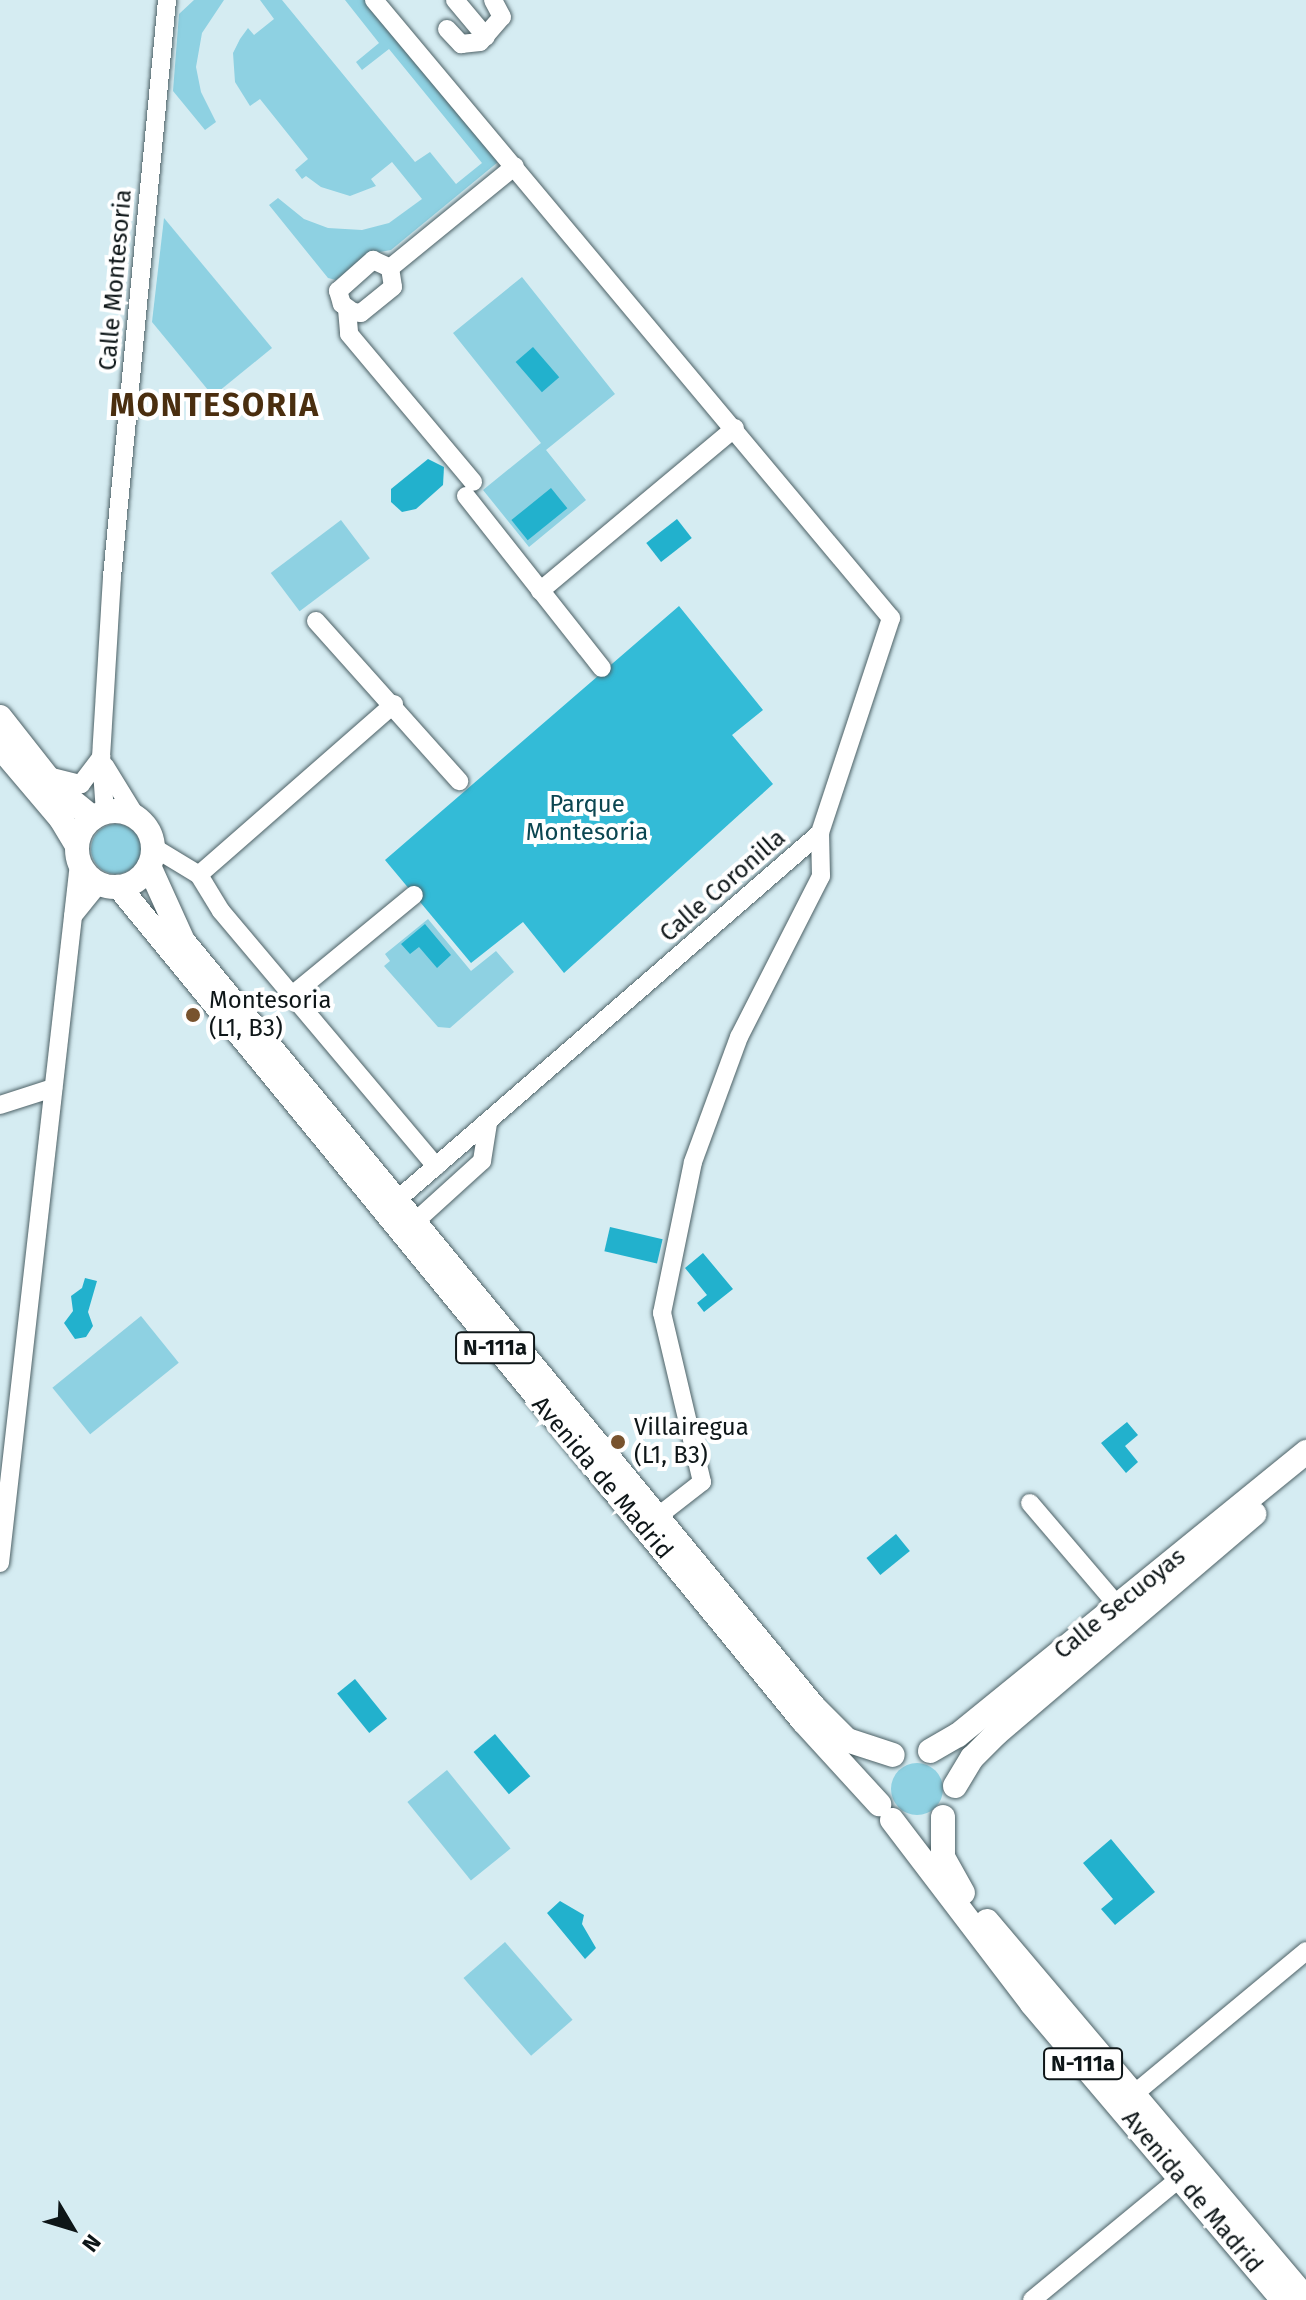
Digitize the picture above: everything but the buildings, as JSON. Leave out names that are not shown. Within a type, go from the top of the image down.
[{"type":"main road","points":[[0,717],[46,775],[99,815],[137,818]]},
{"type":"main road","name":"N-111a","points":[[0,747],[61,819],[78,855],[109,885]]},
{"type":"main road","points":[[78,855],[99,815]]},
{"type":"main road","name":"N-111a","points":[[137,818],[151,856]]},
{"type":"main road","points":[[109,885],[142,876],[151,856]]},
{"type":"main road","name":"Avenida de Madrid","points":[[151,856],[183,941],[417,1220],[657,1517],[837,1733],[862,1748],[893,1755]]},
{"type":"main road","name":"Avenida de Madrid","points":[[109,885],[803,1721],[886,1812],[1032,2004],[1283,2300]]},
{"type":"main road","name":"Calle Secuoyas","points":[[930,1751],[958,1735],[1306,1452]]},
{"type":"main road","name":"Calle Secuoyas","points":[[955,1786],[972,1758],[997,1733],[1306,1472]]},
{"type":"main road","name":"N-111a","points":[[893,1755],[917,1748],[930,1751]]},
{"type":"main road","points":[[930,1751],[948,1765],[955,1786]]},
{"type":"main road","points":[[893,1755],[877,1777],[886,1812],[924,1827],[943,1817]]},
{"type":"main road","name":"N-111a","points":[[943,1817],[955,1786]]},
{"type":"main road","name":"Avenida de Madrid","points":[[943,1817],[943,1857],[952,1879],[1306,2298]]},
{"type":"street","name":"Calle Montesoria","points":[[99,815],[113,563],[167,0]]},
{"type":"street","points":[[374,0],[735,428],[540,591]]},
{"type":"street","points":[[455,0],[486,37]]},
{"type":"street","points":[[447,29],[461,44],[486,37],[502,17],[493,0]]},
{"type":"street","points":[[390,268],[515,166]]},
{"type":"street","points":[[390,268],[373,260],[344,283],[338,297],[347,309],[349,334],[470,489],[540,591],[602,668]]},
{"type":"street","points":[[347,309],[361,313],[393,287],[390,268]]},
{"type":"street","name":"Calle Coronilla","points":[[398,1199],[820,833],[891,618],[735,428]]},
{"type":"street","points":[[316,621],[380,697],[394,704],[459,781]]},
{"type":"street","points":[[199,875],[394,704]]},
{"type":"street","points":[[46,775],[81,784],[101,757],[137,818]]},
{"type":"street","points":[[657,1517],[702,1482],[662,1313],[693,1162],[739,1037],[821,876],[820,833]]},
{"type":"street","points":[[0,1563],[78,855]]},
{"type":"street","points":[[151,856],[199,875],[221,911],[436,1166]]},
{"type":"street","points":[[72,918],[109,885]]},
{"type":"street","points":[[291,996],[414,895]]},
{"type":"street","points":[[0,1105],[53,1088]]},
{"type":"street","points":[[417,1220],[482,1161],[488,1123]]},
{"type":"street","points":[[1030,1503],[1118,1606]]},
{"type":"street","points":[[1134,2094],[1306,1951]]},
{"type":"street","points":[[1032,2300],[1180,2178]]},
{"type":"shaded area","points":[[194,0],[224,0],[202,33],[196,67],[201,92],[216,122],[205,130],[173,91],[179,14]]},
{"type":"shaded area","points":[[260,0],[282,0],[415,162],[430,152],[456,184],[482,163],[389,49],[362,70],[356,62],[379,43],[345,0],[369,0],[498,162],[391,250],[374,253],[336,280],[328,278],[269,205],[278,198],[304,219],[328,228],[362,230],[389,223],[422,199],[392,162],[371,179],[376,186],[350,196],[321,187],[306,176],[302,179],[295,170],[308,159],[260,99],[250,106],[235,82],[233,53],[240,39],[248,28],[254,35],[274,19]]},
{"type":"shaded area","points":[[164,218],[272,348],[213,396],[152,322]]},
{"type":"shaded area","points":[[522,277],[615,394],[546,450],[586,500],[529,547],[483,490],[541,443],[453,333]]},
{"type":"shaded area","points":[[533,347],[559,377],[542,392],[516,362]]},
{"type":"shaded area","points":[[428,459],[444,467],[443,485],[416,509],[402,512],[391,502],[391,489]]},
{"type":"shaded area","points":[[551,488],[567,508],[528,540],[511,520]]},
{"type":"shaded area","points":[[677,519],[692,538],[661,562],[646,543]]},
{"type":"shaded area","points":[[341,520],[370,558],[300,611],[271,573]]},
{"type":"shaded area","points":[[116,824],[133,832],[141,849],[133,866],[116,874],[99,866],[91,849],[99,832]]},
{"type":"shaded area","points":[[428,919],[471,971],[496,951],[514,972],[450,1028],[438,1027],[384,966],[390,961],[385,954]]},
{"type":"shaded area","points":[[425,924],[451,955],[437,968],[419,947],[410,954],[401,944]]},
{"type":"shaded area","points":[[610,1227],[663,1239],[657,1264],[604,1251]]},
{"type":"shaded area","points":[[703,1253],[733,1289],[704,1312],[697,1303],[707,1295],[685,1268]]},
{"type":"shaded area","points":[[85,1278],[97,1281],[88,1312],[93,1326],[86,1337],[75,1339],[64,1323],[73,1311],[71,1296],[82,1288]]},
{"type":"shaded area","points":[[141,1316],[179,1363],[90,1434],[52,1388]]},
{"type":"shaded area","points":[[1127,1422],[1138,1435],[1125,1446],[1138,1462],[1126,1473],[1101,1443]]},
{"type":"shaded area","points":[[896,1534],[910,1551],[880,1575],[866,1558]]},
{"type":"shaded area","points":[[355,1679],[387,1719],[369,1733],[337,1693]]},
{"type":"shaded area","points":[[495,1734],[530,1776],[509,1794],[474,1752]]},
{"type":"shaded area","points":[[917,1763],[935,1771],[943,1789],[935,1807],[917,1815],[899,1807],[891,1789],[899,1771]]},
{"type":"shaded area","points":[[447,1770],[511,1848],[471,1881],[407,1802]]},
{"type":"shaded area","points":[[1111,1839],[1155,1892],[1115,1925],[1101,1909],[1113,1899],[1083,1863]]},
{"type":"shaded area","points":[[560,1901],[584,1915],[582,1924],[596,1948],[585,1959],[547,1913]]},
{"type":"shaded area","points":[[505,1942],[573,2020],[531,2056],[463,1978]]},
{"type":"green space","name":"Parque Montesoria","points":[[679,606],[763,710],[732,735],[773,784],[564,973],[523,922],[471,963],[385,860]]},
{"type":"place","name":"Montesoria (L1, B3)","points":[[193,1015]]},
{"type":"place","name":"Villairegua (L1, B3)","points":[[618,1442]]},
{"type":"district","name":"MONTESORIA","points":[[215,405]]}]
